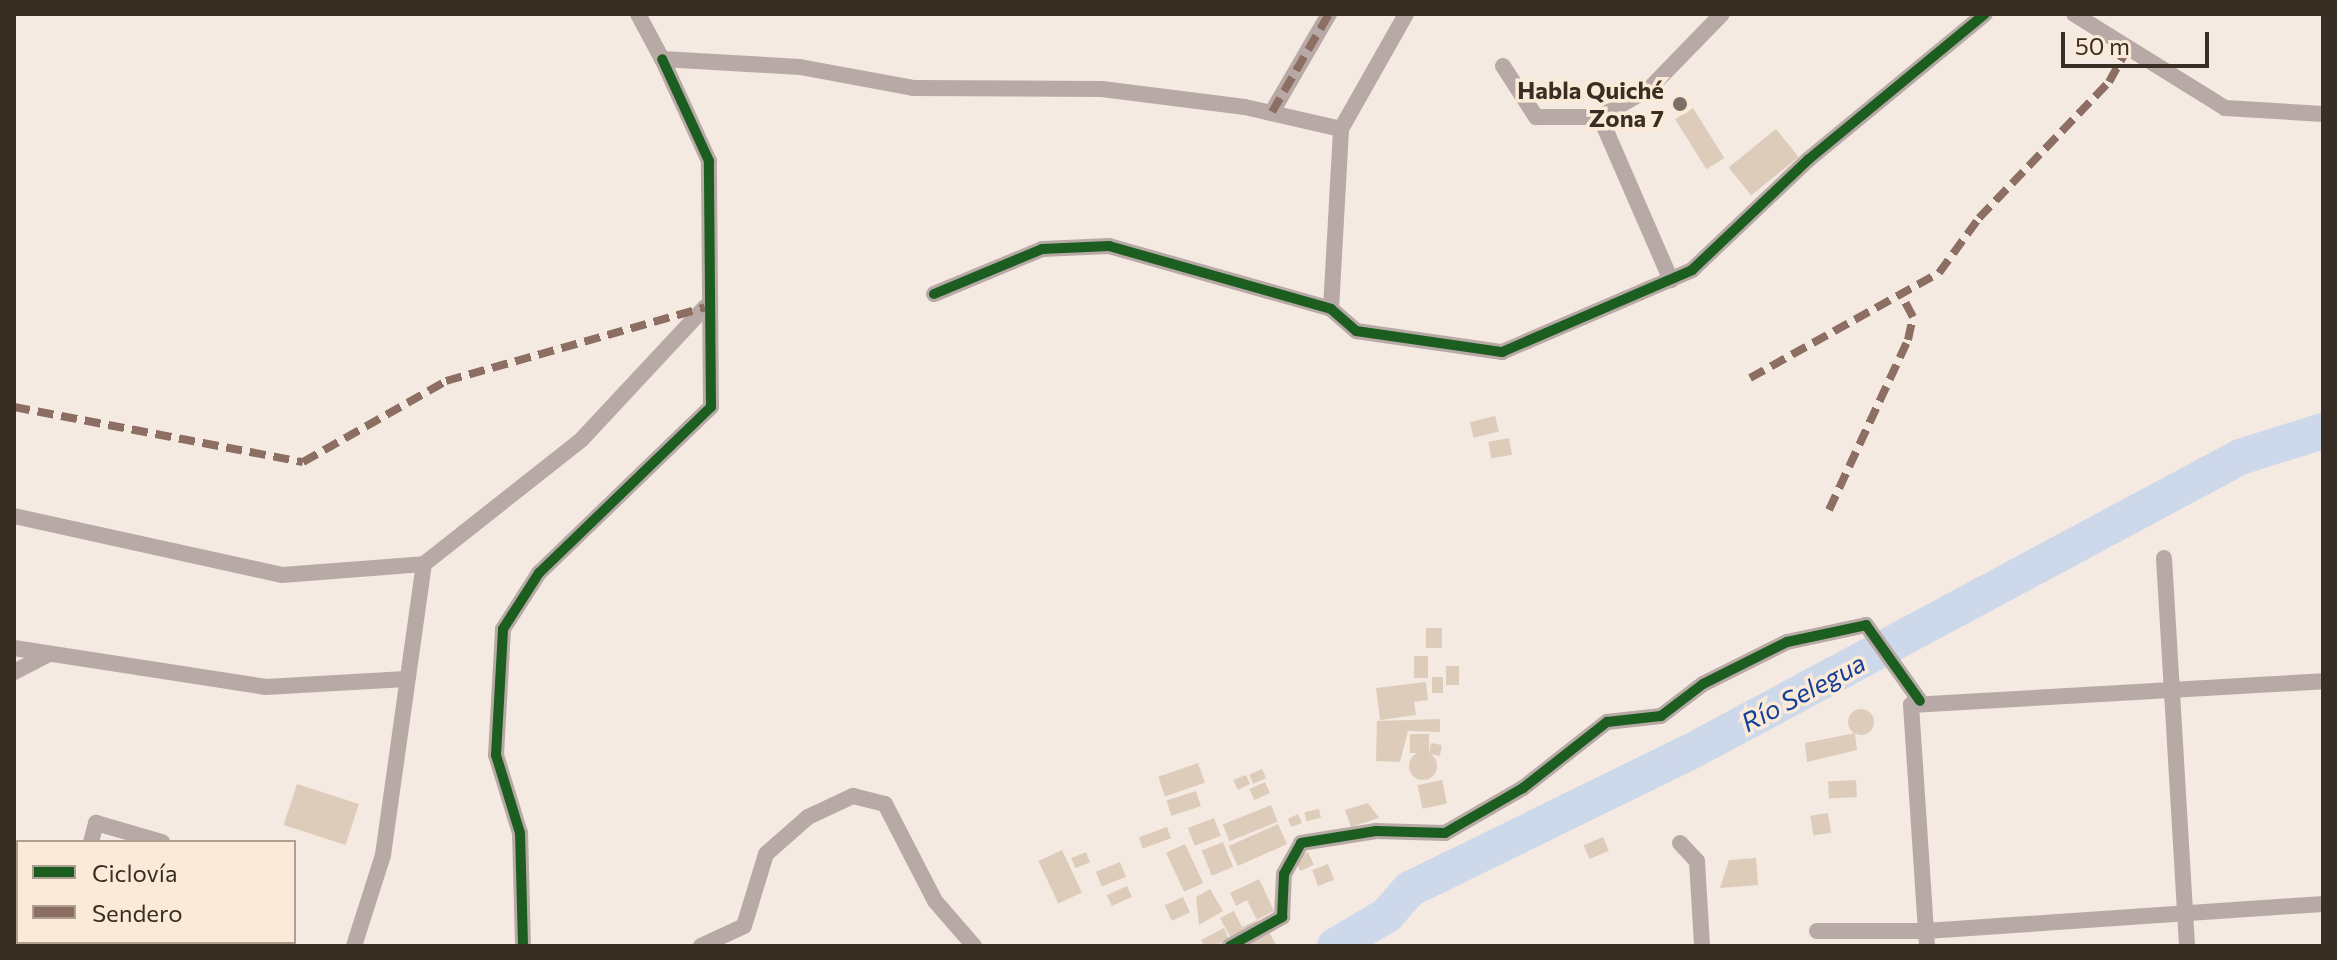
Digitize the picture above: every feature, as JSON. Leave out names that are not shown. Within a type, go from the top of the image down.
[{"type":"street","points":[[523,946],[520,833],[496,755],[503,629],[539,573],[711,407],[715,362],[705,307],[709,161],[638,14]]},
{"type":"street","points":[[1272,112],[1329,14]]},
{"type":"street","points":[[1331,309],[1341,129],[1406,14]]},
{"type":"street","points":[[1503,66],[1536,117],[1600,117],[1650,88],[1722,14]]},
{"type":"street","points":[[934,294],[1042,249],[1109,246],[1331,309],[1356,331],[1502,352],[1692,270],[1809,159],[1985,14]]},
{"type":"street","points":[[2074,14],[2225,108],[2323,114]]},
{"type":"street","points":[[662,59],[800,67],[913,88],[1102,89],[1272,112],[1341,129]]},
{"type":"street","points":[[1600,117],[1671,280]]},
{"type":"street","points":[[14,516],[282,575],[424,564],[582,439],[705,307]]},
{"type":"street","points":[[2164,558],[2177,689],[2187,946]]},
{"type":"street","points":[[354,946],[383,855],[424,564]]},
{"type":"street","points":[[1230,946],[1282,917],[1284,874],[1301,843],[1376,831],[1445,833],[1523,788],[1607,722],[1661,716],[1703,684],[1787,642],[1866,625],[1910,678],[1920,701]]},
{"type":"street","points":[[14,648],[266,687],[406,679]]},
{"type":"street","points":[[14,672],[47,655]]},
{"type":"street","points":[[1927,939],[1911,705],[1920,701],[2323,681]]},
{"type":"street","points":[[701,946],[744,926],[766,854],[808,817],[853,796],[885,804],[935,901],[974,946]]},
{"type":"street","points":[[92,840],[96,823],[155,840]]},
{"type":"street","points":[[1680,843],[1697,861],[1702,946]]},
{"type":"street","points":[[1817,931],[1927,939],[2185,912],[2323,904]]},
{"type":"building","points":[[1693,108],[1724,158],[1706,169],[1675,119]]},
{"type":"building","points":[[1776,129],[1799,157],[1751,195],[1729,167]]},
{"type":"building","points":[[1495,416],[1499,432],[1474,438],[1470,422]]},
{"type":"building","points":[[1509,438],[1512,455],[1491,458],[1488,442]]},
{"type":"building","points":[[1426,628],[1442,628],[1442,648],[1426,648]]},
{"type":"building","points":[[1414,656],[1428,656],[1428,678],[1414,678]]},
{"type":"building","points":[[1446,666],[1459,666],[1459,685],[1446,685]]},
{"type":"building","points":[[1432,677],[1443,677],[1443,693],[1432,693]]},
{"type":"building","points":[[1426,682],[1428,700],[1414,702],[1416,715],[1380,720],[1376,688]]},
{"type":"building","points":[[1861,709],[1870,713],[1874,722],[1870,731],[1861,735],[1852,731],[1848,722],[1852,713]]},
{"type":"building","points":[[1440,719],[1440,732],[1408,731],[1400,762],[1376,761],[1377,721]]},
{"type":"building","points":[[1855,733],[1857,750],[1807,762],[1805,743]]},
{"type":"building","points":[[1410,734],[1429,734],[1429,753],[1410,753]]},
{"type":"building","points":[[1431,743],[1442,745],[1440,756],[1429,754]]},
{"type":"building","points":[[1423,752],[1433,756],[1437,766],[1433,776],[1423,780],[1413,776],[1409,766],[1413,756]]},
{"type":"building","points":[[1198,763],[1205,783],[1165,797],[1158,777]]},
{"type":"building","points":[[1262,769],[1266,778],[1253,784],[1249,775]]},
{"type":"building","points":[[1246,775],[1250,784],[1238,790],[1233,780]]},
{"type":"building","points":[[1442,780],[1447,803],[1423,809],[1418,785]]},
{"type":"building","points":[[1856,780],[1857,797],[1829,798],[1828,781]]},
{"type":"building","points":[[1265,782],[1270,793],[1254,800],[1249,789]]},
{"type":"building","points":[[297,784],[359,804],[346,845],[284,825]]},
{"type":"building","points":[[1196,791],[1201,806],[1171,816],[1167,801]]},
{"type":"building","points":[[1368,803],[1379,818],[1351,827],[1345,810]]},
{"type":"building","points":[[1271,805],[1278,822],[1230,841],[1223,824]]},
{"type":"building","points":[[1319,809],[1321,818],[1306,821],[1304,812]]},
{"type":"building","points":[[1828,813],[1831,833],[1813,836],[1810,816]]},
{"type":"building","points":[[1298,814],[1302,823],[1291,827],[1288,819]]},
{"type":"building","points":[[1214,818],[1221,836],[1195,846],[1188,828]]},
{"type":"building","points":[[1278,824],[1287,844],[1238,866],[1229,846]]},
{"type":"building","points":[[1167,827],[1171,838],[1143,849],[1139,837]]},
{"type":"building","points":[[1603,837],[1609,851],[1590,859],[1584,845]]},
{"type":"building","points":[[1223,842],[1233,867],[1212,876],[1202,851]]},
{"type":"building","points":[[1185,844],[1203,883],[1184,892],[1166,853]]},
{"type":"building","points":[[1062,850],[1082,893],[1058,904],[1038,861]]},
{"type":"building","points":[[1086,852],[1090,862],[1075,868],[1071,858]]},
{"type":"building","points":[[1308,852],[1314,865],[1300,871],[1294,858]]},
{"type":"building","points":[[1756,858],[1758,885],[1720,888],[1729,860]]},
{"type":"building","points":[[1120,862],[1126,877],[1102,887],[1096,872]]},
{"type":"building","points":[[1328,864],[1334,880],[1318,886],[1312,870]]},
{"type":"building","points":[[1259,879],[1274,911],[1257,920],[1247,900],[1236,906],[1230,893]]},
{"type":"building","points":[[1127,886],[1132,897],[1112,906],[1107,895]]},
{"type":"building","points":[[1210,889],[1223,911],[1199,925],[1196,897]]},
{"type":"building","points":[[1183,897],[1190,913],[1172,921],[1165,905]]},
{"type":"building","points":[[1234,911],[1242,927],[1257,920],[1261,928],[1233,942],[1220,918]]},
{"type":"building","points":[[1224,928],[1230,942],[1204,946],[1201,940]]},
{"type":"building","points":[[1267,929],[1277,946],[1237,946]]},
{"type":"waterway","name":"Río Selegua","points":[[1335,946],[1387,915],[1410,889],[1690,752],[2240,457],[2323,431]]},
{"type":"marked path","points":[[1272,112],[1329,14]]},
{"type":"marked path","points":[[1750,378],[1939,273],[1979,218],[2109,82],[2127,49]]},
{"type":"marked path","points":[[1829,510],[1908,340],[1913,317],[1903,298]]},
{"type":"marked path","points":[[14,407],[303,462],[446,381],[705,307]]},
{"type":"cycle path","points":[[934,294],[1042,249],[1109,246],[1331,309],[1356,331],[1502,352],[1692,270],[1809,159],[1985,14]]},
{"type":"cycle path","points":[[523,946],[520,833],[496,755],[503,629],[539,573],[711,407],[709,161],[662,59]]},
{"type":"cycle path","points":[[1230,946],[1282,917],[1284,874],[1301,843],[1376,831],[1445,833],[1523,788],[1607,722],[1661,716],[1703,684],[1787,642],[1866,625],[1920,701]]},
{"type":"place","name":"Habla Quiché Zona 7","points":[[1680,104]]}]
